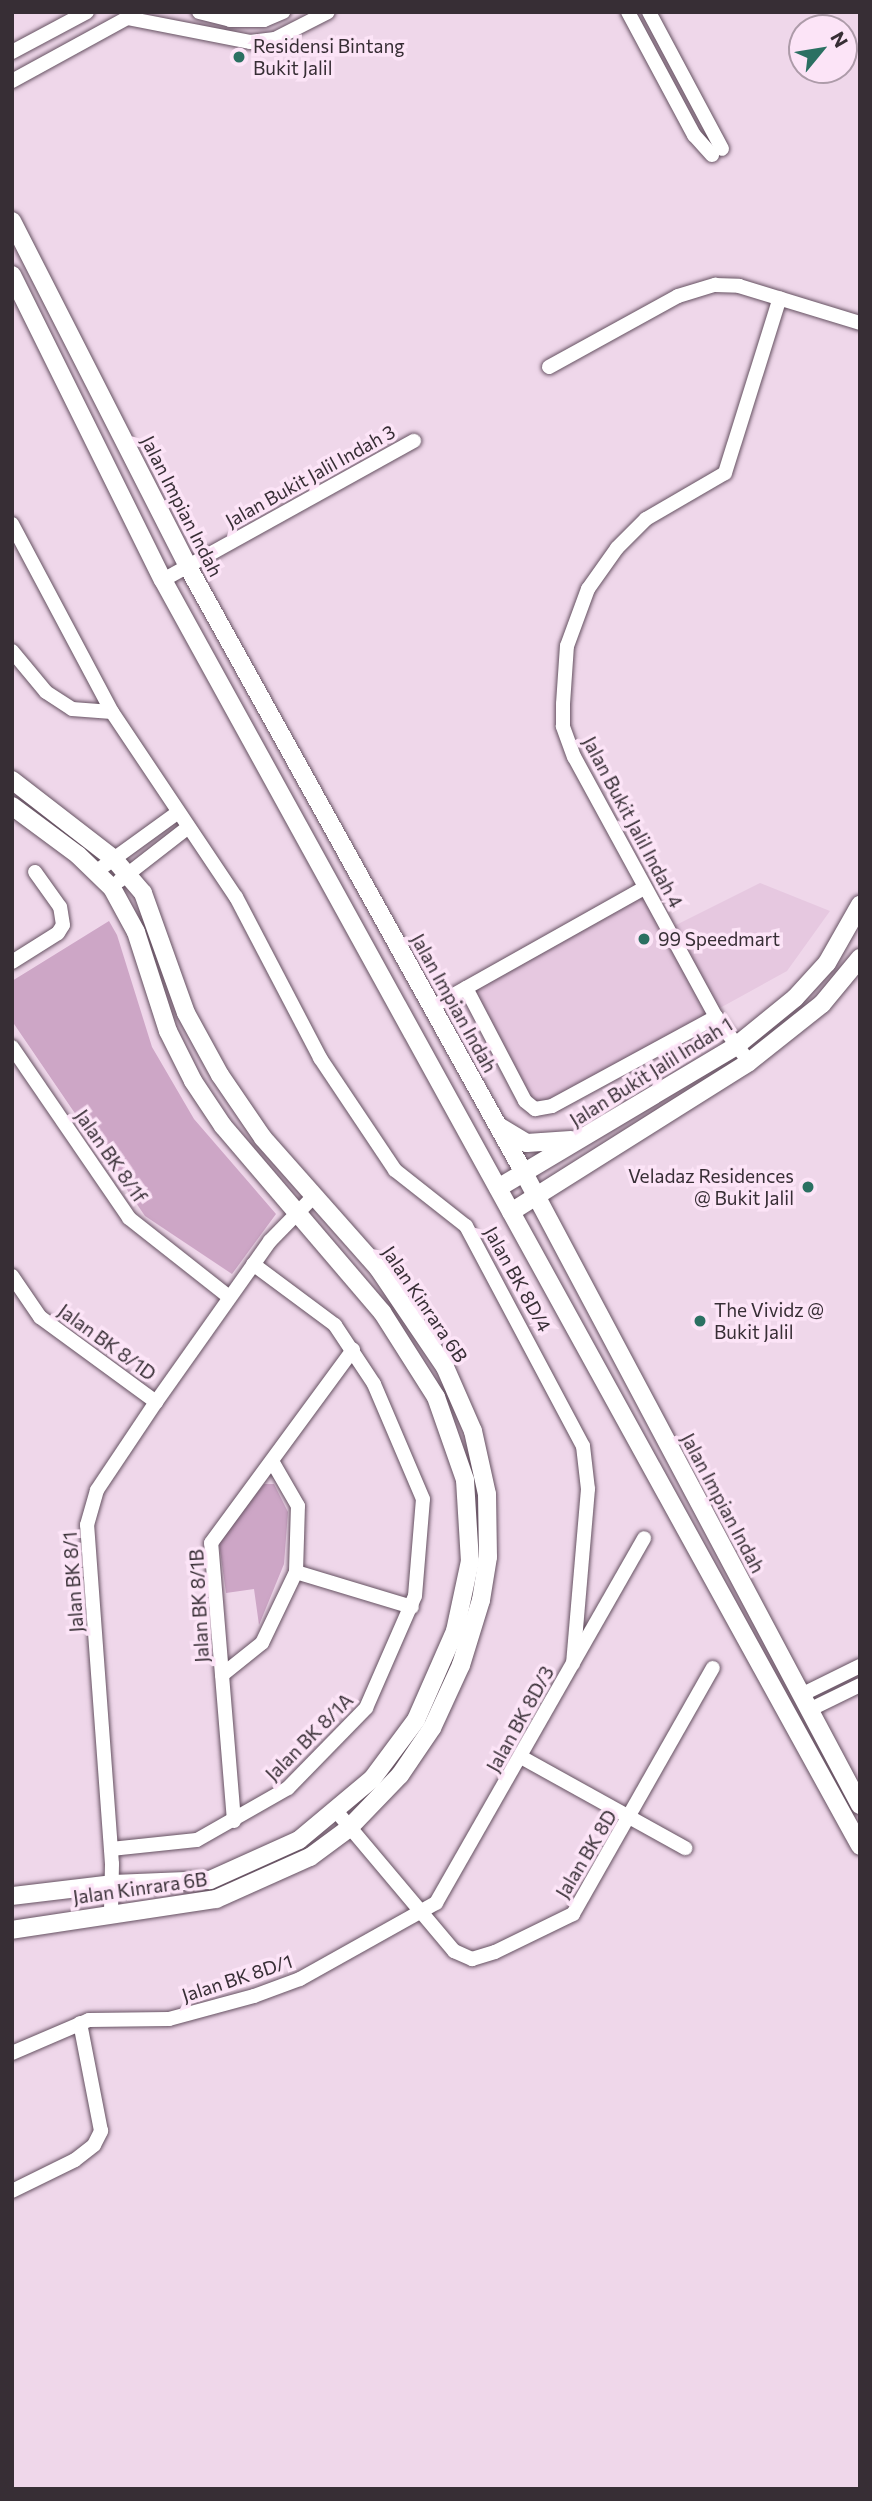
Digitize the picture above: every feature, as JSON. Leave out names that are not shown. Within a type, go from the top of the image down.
[{"type":"street","points":[[12,52],[87,12]]},
{"type":"street","points":[[199,12],[230,20],[264,20],[284,12]]},
{"type":"street","points":[[12,81],[127,18],[250,42],[275,39],[328,12]]},
{"type":"street","points":[[628,12],[692,130],[717,152],[709,120],[649,12]]},
{"type":"street","points":[[692,130],[709,120]]},
{"type":"street","name":"Jalan Impian Indah","points":[[12,221],[187,565],[524,1174],[860,1805]]},
{"type":"street","points":[[12,275],[163,580],[860,1846]]},
{"type":"street","points":[[549,367],[695,289],[739,286],[860,323]]},
{"type":"street","name":"Jalan Bukit Jalil Indah 4","points":[[748,1062],[716,1017],[644,888],[574,757],[563,726],[567,646],[588,589],[617,548],[646,519],[725,473],[780,298]]},
{"type":"street","name":"Jalan Bukit Jalil Indah 3","points":[[163,580],[414,441]]},
{"type":"street","name":"Jalan BK 8D/4","points":[[12,524],[112,712],[187,828],[236,897],[320,1058],[395,1170],[467,1226],[583,1446],[588,1489],[573,1663]]},
{"type":"street","points":[[12,651],[46,692],[72,709],[112,712]]},
{"type":"street","name":"Jalan Kinrara 6B","points":[[12,780],[113,858],[143,893],[186,1013],[220,1075],[263,1138],[378,1268],[445,1367],[473,1431],[488,1494],[488,1558],[481,1601],[461,1665],[416,1754],[348,1829],[310,1857],[216,1899],[111,1912],[12,1930]]},
{"type":"street","name":"Jalan Kinrara 6B","points":[[12,806],[97,871],[112,888],[136,932],[167,1031],[194,1081],[223,1126],[382,1312],[436,1397],[465,1480],[470,1561],[455,1632],[400,1746],[337,1812],[299,1840],[255,1864],[210,1880],[113,1884],[12,1896]]},
{"type":"street","points":[[97,871],[177,813]]},
{"type":"street","points":[[112,888],[187,828]]},
{"type":"street","points":[[12,962],[58,933],[63,925],[60,907],[35,872]]},
{"type":"street","points":[[432,1007],[644,888]]},
{"type":"street","name":"Jalan Bukit Jalil Indah 1","points":[[498,1188],[736,1046],[795,998],[827,963],[860,905]]},
{"type":"street","points":[[511,1212],[748,1062],[822,1004],[860,958]]},
{"type":"street","points":[[466,988],[525,1101],[535,1109],[552,1106],[716,1017]]},
{"type":"street","name":"Jalan BK 8/1f","points":[[12,1047],[129,1218],[229,1297]]},
{"type":"street","points":[[497,1125],[516,1138],[541,1145],[586,1137]]},
{"type":"street","name":"Jalan BK 8/1","points":[[111,1912],[111,1849],[87,1525],[97,1490],[156,1402],[253,1264],[314,1196]]},
{"type":"street","name":"Jalan BK 8/1A","points":[[111,1849],[197,1840],[288,1788],[366,1708],[412,1607],[423,1499],[420,1486],[353,1350],[335,1325],[253,1264]]},
{"type":"street","name":"Jalan BK 8/1D","points":[[12,1276],[40,1317],[156,1402]]},
{"type":"street","name":"Jalan BK 8/1B","points":[[234,1821],[211,1543],[353,1350]]},
{"type":"street","points":[[222,1675],[262,1643],[296,1572],[298,1506],[272,1461]]},
{"type":"street","name":"Jalan BK 8D/3","points":[[422,1912],[436,1903],[458,1870],[644,1538]]},
{"type":"street","points":[[296,1572],[412,1607]]},
{"type":"street","points":[[805,1703],[860,1666]]},
{"type":"street","name":"Jalan BK 8D","points":[[348,1829],[454,1951],[472,1959],[495,1952],[573,1914],[631,1817],[713,1668]]},
{"type":"street","points":[[805,1703],[860,1685]]},
{"type":"street","points":[[521,1757],[685,1848]]},
{"type":"street","points":[[337,1812],[348,1829]]},
{"type":"street","name":"Jalan BK 8D/1","points":[[12,2053],[80,2023],[120,2016],[194,2015],[254,1996],[300,1979],[422,1912]]},
{"type":"street","points":[[12,2191],[75,2160],[94,2145],[101,2131],[80,2023]]},
{"type":"shaded area","points":[[760,883],[830,911],[787,971],[553,1100],[538,1103],[529,1096],[472,990],[642,895],[664,931]]},
{"type":"shaded area","points":[[109,921],[117,935],[152,1047],[194,1119],[276,1214],[232,1274],[145,1216],[12,1021],[12,981]]},
{"type":"shaded area","points":[[264,1484],[274,1484],[288,1512],[284,1564],[259,1625],[254,1589],[226,1593],[219,1543]]},
{"type":"place","name":"Residensi Bintang Bukit Jalil","points":[[239,57]]},
{"type":"place","name":"99 Speedmart","points":[[644,939]]},
{"type":"place","name":"Veladaz Residences @ Bukit Jalil","points":[[808,1187]]},
{"type":"place","name":"The Vividz @ Bukit Jalil","points":[[700,1321]]}]
